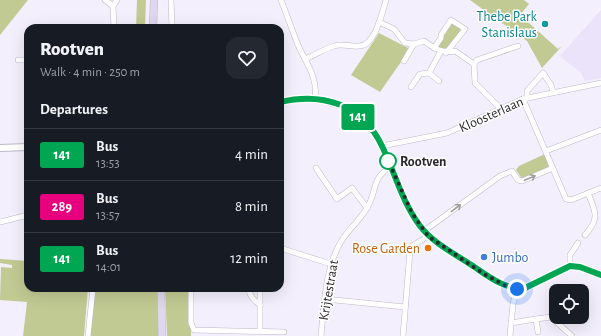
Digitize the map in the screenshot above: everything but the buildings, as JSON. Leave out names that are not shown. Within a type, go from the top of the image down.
[{"type":"main road","points":[[153,24],[154,0]]},
{"type":"main road","points":[[161,292],[162,336]]},
{"type":"street","points":[[105,0],[113,6]]},
{"type":"street","points":[[114,24],[113,6],[117,0]]},
{"type":"street","points":[[171,0],[172,24]]},
{"type":"street","points":[[282,0],[314,76],[316,90],[315,98]]},
{"type":"street","points":[[306,59],[335,46],[364,46],[369,43],[379,22],[386,0]]},
{"type":"street","points":[[429,73],[444,52],[465,29],[451,20],[440,35],[441,38],[434,48]]},
{"type":"street","points":[[379,22],[394,30],[406,43],[414,44],[424,41],[434,48],[444,52],[455,51],[474,64]]},
{"type":"street","points":[[404,61],[414,44]]},
{"type":"street","points":[[500,108],[475,83],[474,64],[477,60],[518,46]]},
{"type":"street","points":[[18,60],[24,60]]},
{"type":"street","points":[[411,87],[420,74],[429,73],[439,81]]},
{"type":"street","points":[[554,92],[551,85],[542,73],[527,91],[525,98],[553,168],[568,200],[601,188]]},
{"type":"street","name":"Kloosterlaan","points":[[382,146],[447,133],[525,98],[600,85]]},
{"type":"street","points":[[284,101],[298,98],[315,98],[333,102],[350,110],[372,130],[382,146],[390,167],[412,213],[426,233],[484,274],[504,285],[517,289],[531,286],[570,266],[580,267],[601,275]]},
{"type":"street","points":[[546,151],[601,130]]},
{"type":"street","points":[[0,148],[24,147]]},
{"type":"street","name":"Krijtestraat","points":[[321,336],[331,264],[342,240],[367,208],[380,173],[390,167]]},
{"type":"street","points":[[316,168],[337,199],[352,188],[367,208]]},
{"type":"street","points":[[403,336],[410,251],[412,246],[426,233],[500,176],[512,171],[518,180],[522,181],[553,168]]},
{"type":"street","points":[[585,235],[595,222],[596,215],[588,193]]},
{"type":"street","points":[[0,222],[24,216]]},
{"type":"street","points":[[570,266],[570,255],[578,243]]},
{"type":"street","points":[[284,249],[331,264]]},
{"type":"street","points":[[511,335],[511,323],[517,289]]},
{"type":"street","points":[[88,336],[93,292]]},
{"type":"street","points":[[191,292],[191,324],[194,330],[228,334],[260,331],[284,332]]},
{"type":"street","points":[[249,292],[253,300],[260,305]]},
{"type":"street","points":[[260,292],[260,331]]},
{"type":"street","points":[[325,299],[405,307]]},
{"type":"street","points":[[511,323],[551,317],[572,336]]},
{"type":"street","points":[[536,319],[538,332]]},
{"type":"shaded area","points":[[601,10],[601,78],[585,81],[581,73],[560,56]]},
{"type":"green space","points":[[0,0],[28,0],[0,35]]},
{"type":"green space","points":[[137,0],[146,0],[145,24],[136,24]]},
{"type":"green space","points":[[470,0],[524,0],[529,4],[520,15],[558,49],[562,46],[542,68],[527,41]]},
{"type":"green space","points":[[451,22],[463,29],[445,51],[437,47],[442,35]]},
{"type":"green space","points":[[379,33],[410,49],[380,92],[351,75]]},
{"type":"green space","points":[[545,154],[549,163],[548,167],[522,179],[516,170],[519,166]]},
{"type":"green space","points":[[0,259],[24,261],[24,292],[88,292],[84,336],[23,336],[27,302],[0,300],[1,267],[12,268],[12,265],[0,263]]},
{"type":"green space","points":[[93,292],[158,292],[160,336],[90,336]]},
{"type":"green space","points":[[165,292],[190,292],[191,336],[167,336]]},
{"type":"bus line","name":"141","points":[[284,101],[298,98],[315,98],[333,102],[340,104],[362,119],[372,130],[382,146],[402,194],[420,226],[428,236],[484,274],[504,285],[517,289],[525,288],[563,268],[570,266],[580,267],[601,275]]},
{"type":"place","name":"Thebe Park Stanislaus","points":[[545,24]]},
{"type":"place","name":"Rootven","points":[[388,161]]},
{"type":"place","name":"Rose Garden","points":[[428,248]]},
{"type":"place","name":"Jumbo","points":[[484,257]]},
{"type":"route","points":[[388,161],[386,156],[402,194],[420,226],[428,236],[484,274],[510,288],[517,289]]}]
